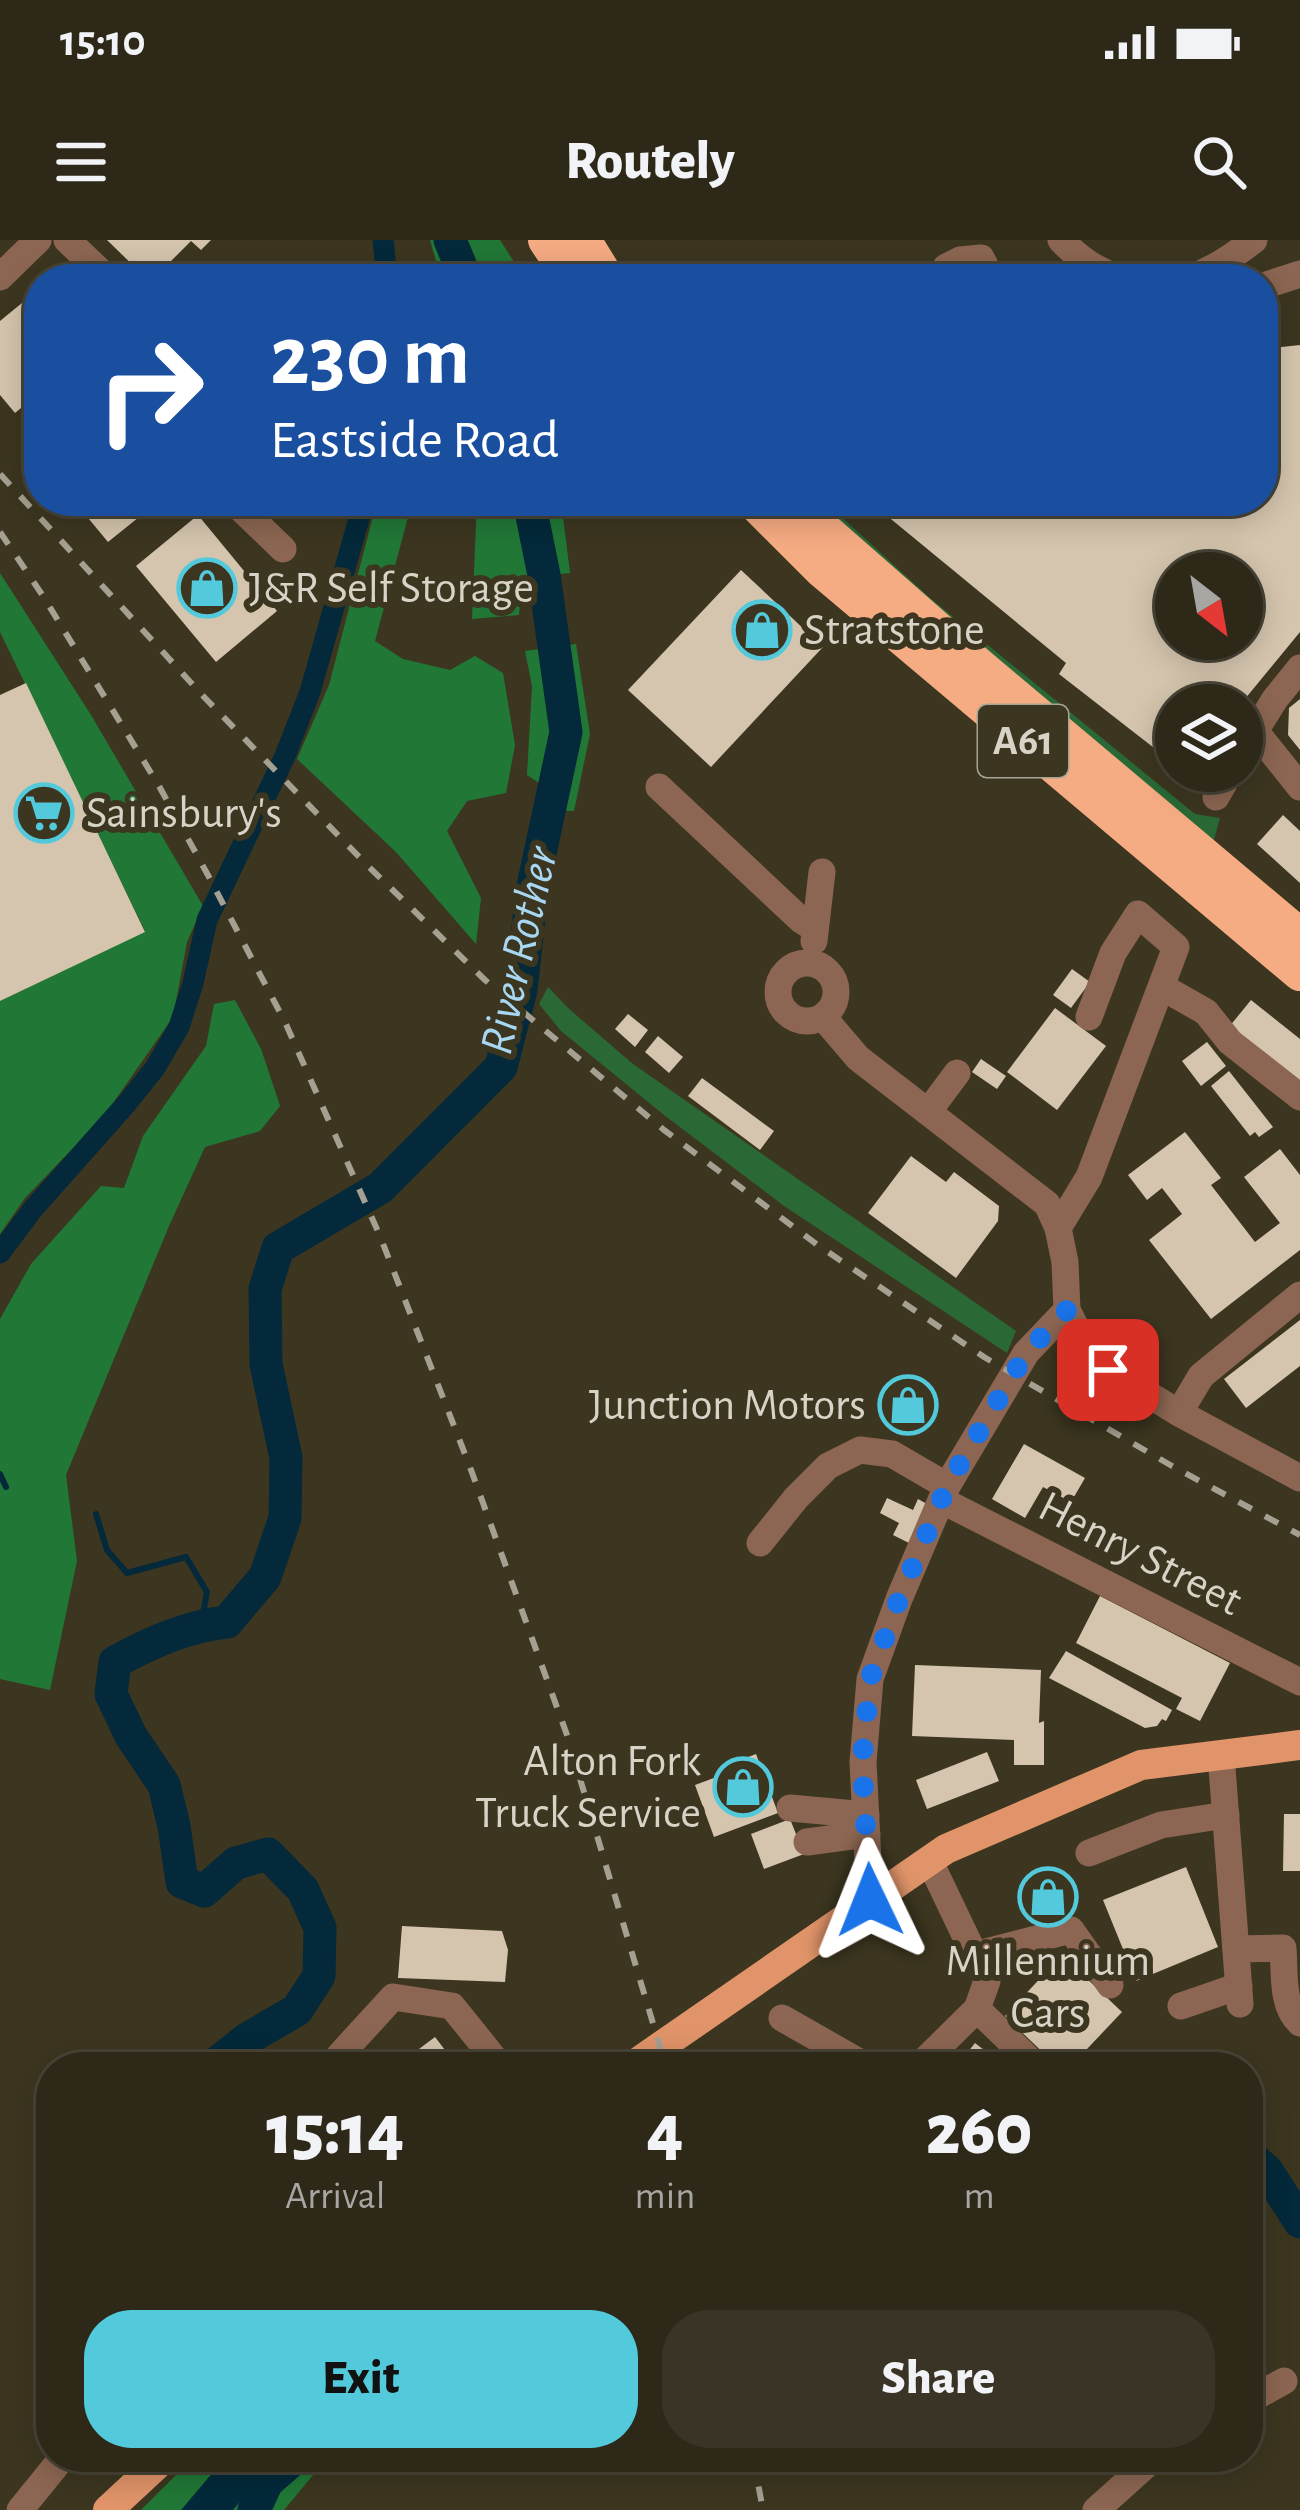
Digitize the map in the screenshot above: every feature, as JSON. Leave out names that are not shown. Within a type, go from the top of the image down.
[{"type":"highway","name":"A61","points":[[768,516],[822,570],[1300,973]]},
{"type":"highway","name":"A61","points":[[808,516],[1300,936]]},
{"type":"main road","points":[[652,2052],[946,1849],[1141,1765],[1300,1745]]},
{"type":"main road","points":[[108,2510],[150,2472]]},
{"type":"street","points":[[0,278],[38,240]]},
{"type":"street","points":[[67,240],[92,264]]},
{"type":"street","points":[[1061,240],[1088,264]]},
{"type":"street","points":[[1221,264],[1253,240]]},
{"type":"street","points":[[952,264],[981,258],[984,264]]},
{"type":"street","points":[[249,516],[284,549]]},
{"type":"street","points":[[1263,719],[1300,668]]},
{"type":"street","points":[[1263,755],[1300,788]]},
{"type":"street","points":[[659,787],[815,929]]},
{"type":"street","points":[[1216,796],[1218,792]]},
{"type":"street","points":[[812,963],[822,872]]},
{"type":"street","points":[[1058,1228],[1089,1177],[1176,947],[1138,914],[1113,953],[1089,1017]]},
{"type":"street","points":[[812,963],[824,968],[836,984],[836,999],[823,1017],[804,1022],[780,1004],[779,982],[795,966],[812,963]]},
{"type":"street","points":[[1162,987],[1206,1012],[1230,1042],[1300,1097]]},
{"type":"street","points":[[823,1017],[857,1058],[1047,1204],[1058,1228],[1067,1310],[1085,1345],[1108,1370],[1300,1478]]},
{"type":"street","points":[[928,1112],[958,1073]]},
{"type":"street","points":[[1179,1413],[1201,1376],[1300,1295]]},
{"type":"street","points":[[870,1900],[862,1762],[870,1679],[945,1493],[1026,1353],[1067,1310]]},
{"type":"street","name":"Henry Street","points":[[760,1543],[828,1466],[860,1450],[892,1454],[945,1493],[1300,1682]]},
{"type":"street","points":[[1181,2006],[1239,1995],[1221,1755]]},
{"type":"street","points":[[790,1808],[867,1824]]},
{"type":"street","points":[[1089,1853],[1161,1825],[1226,1815]]},
{"type":"street","points":[[807,1843],[867,1824]]},
{"type":"street","points":[[929,1860],[986,1982],[977,2009],[933,2052]]},
{"type":"street","points":[[974,1955],[1071,1930],[1110,1984]]},
{"type":"street","points":[[1236,1949],[1283,1948],[1287,2002],[1300,2023]]},
{"type":"street","points":[[342,2052],[393,1997],[452,2006],[489,2052]]},
{"type":"street","points":[[977,2009],[1021,2052]]},
{"type":"street","points":[[782,2018],[842,2052]]},
{"type":"street","points":[[1263,2393],[1284,2381]]},
{"type":"street","points":[[20,2510],[51,2472]]},
{"type":"street","points":[[1096,2510],[1138,2472]]},
{"type":"green space","points":[[430,240],[500,240],[515,264],[437,264]]},
{"type":"green space","points":[[373,516],[408,516],[375,641],[403,659],[450,670],[475,656],[503,673],[515,745],[506,793],[467,801],[447,831],[481,898],[476,944],[396,852],[297,759],[329,685]]},
{"type":"green space","points":[[476,516],[563,516],[570,573],[522,578],[519,615],[472,619]]},
{"type":"green space","points":[[826,516],[840,516],[930,598],[1155,781],[1155,792],[1168,792],[1195,814],[1220,818],[1212,847]]},
{"type":"green space","points":[[0,573],[91,715],[203,906],[187,942],[173,1017],[104,1116],[25,1198],[0,1234],[0,1001],[145,931],[0,632]]},
{"type":"green space","points":[[576,644],[590,734],[574,811],[540,810],[539,783],[527,775],[532,686],[525,651]]},
{"type":"green space","points":[[548,987],[633,1064],[1016,1331],[1007,1353],[784,1206],[664,1115],[561,1031],[539,1004]]},
{"type":"green space","points":[[235,1000],[261,1049],[280,1106],[260,1131],[205,1147],[66,1475],[77,1561],[50,1690],[0,1679],[0,1319],[31,1264],[101,1186],[124,1188],[143,1136],[206,1046],[214,1004]]},
{"type":"green space","points":[[179,2472],[316,2472],[284,2510],[141,2510]]},
{"type":"water","points":[[213,2472],[265,2472],[233,2510],[181,2510]]},
{"type":"building","points":[[107,240],[211,240],[201,250],[191,241],[168,264],[132,264]]},
{"type":"building","points":[[24,301],[24,406],[15,413],[0,395],[0,321]]},
{"type":"building","points":[[1300,345],[1300,632],[1257,684],[1155,684],[1155,749],[1059,674],[1066,663],[887,516],[1278,516],[1278,347]]},
{"type":"building","points":[[86,516],[140,516],[108,542]]},
{"type":"building","name":"J&R Self Storage","points":[[199,516],[277,611],[216,662],[136,566]]},
{"type":"building","points":[[741,570],[823,647],[711,767],[628,690]]},
{"type":"building","name":"Sainsbury's","points":[[26,683],[145,932],[0,1001],[0,695]]},
{"type":"building","points":[[1300,699],[1300,750],[1288,735],[1289,708]]},
{"type":"building","points":[[1283,815],[1300,831],[1300,883],[1257,844]]},
{"type":"building","points":[[1072,969],[1090,982],[1071,1008],[1053,995]]},
{"type":"building","points":[[1251,1000],[1300,1039],[1300,1083],[1229,1027]]},
{"type":"building","points":[[1055,1008],[1106,1046],[1057,1110],[1007,1072]]},
{"type":"building","points":[[628,1014],[648,1030],[635,1047],[615,1029]]},
{"type":"building","points":[[658,1036],[683,1057],[669,1073],[645,1052]]},
{"type":"building","points":[[1207,1042],[1226,1066],[1201,1086],[1182,1061]]},
{"type":"building","points":[[981,1059],[1006,1076],[997,1089],[972,1072]]},
{"type":"building","points":[[1229,1071],[1273,1127],[1259,1137],[1255,1132],[1250,1136],[1211,1086]]},
{"type":"building","points":[[702,1078],[774,1131],[760,1150],[688,1096]]},
{"type":"building","points":[[1185,1132],[1221,1178],[1211,1185],[1255,1242],[1280,1223],[1244,1177],[1280,1149],[1300,1175],[1300,1250],[1211,1319],[1149,1240],[1182,1214],[1162,1188],[1147,1200],[1128,1175]]},
{"type":"building","points":[[911,1156],[946,1182],[954,1172],[999,1206],[998,1221],[956,1278],[868,1213]]},
{"type":"building","points":[[1300,1320],[1300,1366],[1246,1408],[1224,1379]]},
{"type":"building","points":[[1024,1444],[1085,1478],[1071,1502],[1043,1487],[1025,1518],[992,1499]]},
{"type":"building","points":[[887,1498],[913,1510],[918,1499],[927,1504],[909,1543],[893,1535],[899,1523],[880,1513]]},
{"type":"building","points":[[1100,1596],[1230,1663],[1200,1721],[1176,1709],[1182,1698],[1076,1643]]},
{"type":"building","points":[[1066,1651],[1172,1710],[1166,1721],[1145,1728],[1049,1678]]},
{"type":"building","points":[[915,1665],[1041,1670],[1039,1723],[1044,1721],[1044,1765],[1014,1765],[1014,1740],[912,1736]]},
{"type":"building","points":[[987,1752],[999,1781],[927,1809],[916,1780]]},
{"type":"building","points":[[756,1754],[778,1813],[714,1837],[695,1785],[746,1766],[743,1759]]},
{"type":"building","points":[[1284,1814],[1300,1814],[1300,1871],[1283,1871]]},
{"type":"building","points":[[790,1819],[804,1854],[764,1869],[751,1834]]},
{"type":"building","points":[[1186,1867],[1218,1947],[1136,1981],[1103,1900]]},
{"type":"building","points":[[402,1926],[502,1931],[508,1950],[505,1982],[398,1978]]},
{"type":"building","points":[[1062,1955],[1122,2012],[1084,2052],[1042,2052],[1005,2016]]},
{"type":"building","points":[[435,2037],[446,2052],[415,2052]]},
{"type":"waterway","points":[[383,240],[385,264]]},
{"type":"waterway","name":"River Rother","points":[[450,240],[460,264]]},
{"type":"waterway","points":[[0,1253],[155,1068],[179,1027],[207,920],[310,692],[360,516]]},
{"type":"waterway","name":"River Rother","points":[[231,2052],[297,2010],[319,1976],[320,1928],[303,1890],[268,1854],[236,1863],[204,1891],[182,1882],[164,1785],[131,1736],[111,1694],[115,1662],[169,1636],[227,1622],[265,1577],[285,1518],[286,1458],[266,1364],[265,1289],[278,1248],[380,1188],[501,1067],[521,990],[532,891],[566,732],[532,516]]},
{"type":"waterway","points":[[0,1474],[6,1487]]},
{"type":"waterway","points":[[96,1514],[107,1550],[127,1573],[186,1557],[207,1592],[201,1625]]},
{"type":"waterway","points":[[1263,2167],[1300,2222]]},
{"type":"waterway","name":"River Rother","points":[[254,2510],[267,2482],[279,2472]]},
{"type":"railway","points":[[0,474],[24,500]]},
{"type":"railway","points":[[38,516],[366,864],[485,980],[664,1130],[819,1246],[984,1357],[1300,1535]]},
{"type":"railway","points":[[0,532],[159,786],[209,877],[285,1022],[380,1236],[567,1735],[662,2052]]},
{"type":"railway","points":[[756,2472],[763,2510]]},
{"type":"place","name":"J&R Self Storage","points":[[207,588]]},
{"type":"place","name":"Stratstone","points":[[762,630]]},
{"type":"place","name":"Sainsbury's","points":[[44,813]]},
{"type":"place","name":"Junction Motors","points":[[908,1405]]},
{"type":"place","name":"Alton Fork Truck Service","points":[[743,1787]]},
{"type":"place","name":"Millennium Cars","points":[[1048,1897]]},
{"type":"route","points":[[870,1900],[862,1762],[870,1679],[947,1486],[1026,1353],[1067,1310],[1085,1345],[1108,1370]]}]
